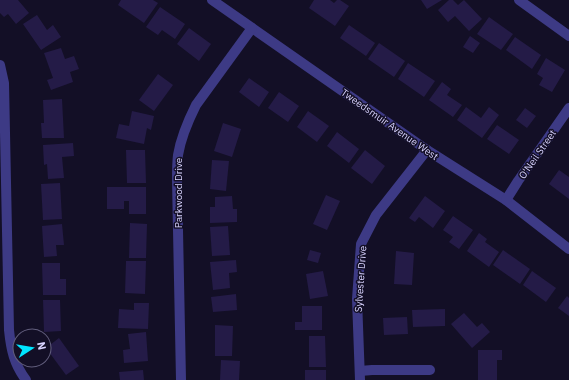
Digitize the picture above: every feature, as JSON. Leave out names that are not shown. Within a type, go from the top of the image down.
[{"type":"street","name":"Tweedsmuir Avenue West","points":[[212,0],[427,150],[506,200],[569,249]]},
{"type":"street","points":[[519,0],[569,36]]},
{"type":"street","name":"Parkwood Drive","points":[[181,380],[177,180],[178,156],[183,134],[196,105],[252,28]]},
{"type":"street","points":[[0,65],[4,83],[9,330],[10,342],[15,360],[20,372],[26,380]]},
{"type":"street","name":"O'Neil Street","points":[[506,200],[569,108]]},
{"type":"street","name":"Sylvester Drive","points":[[360,376],[357,299],[361,244],[376,214],[427,150]]},
{"type":"street","points":[[360,376],[372,370],[430,370]]},
{"type":"building","points":[[0,0],[18,0],[29,13],[16,24],[8,14],[4,17],[0,13]]},
{"type":"building","points":[[121,0],[153,0],[158,3],[144,23],[118,5]]},
{"type":"building","points":[[314,0],[330,0],[334,3],[337,0],[340,0],[349,6],[335,26],[309,8]]},
{"type":"building","points":[[421,0],[442,0],[427,9]]},
{"type":"building","points":[[449,0],[453,0],[458,5],[464,0],[482,19],[469,31],[455,16],[448,22],[438,10]]},
{"type":"building","points":[[160,7],[185,24],[175,39],[162,30],[158,35],[146,27]]},
{"type":"building","points":[[37,15],[47,30],[53,25],[61,37],[41,50],[23,24]]},
{"type":"building","points":[[489,17],[513,34],[501,50],[477,34]]},
{"type":"building","points":[[349,25],[375,43],[366,56],[340,38]]},
{"type":"building","points":[[189,28],[211,44],[199,61],[177,44]]},
{"type":"building","points":[[470,36],[480,43],[473,53],[463,47]]},
{"type":"building","points":[[515,37],[541,55],[532,69],[506,50]]},
{"type":"building","points":[[379,43],[405,61],[394,77],[368,59]]},
{"type":"building","points":[[61,48],[65,59],[74,56],[79,69],[70,72],[73,82],[51,90],[47,80],[53,78],[44,53]]},
{"type":"building","points":[[546,58],[565,70],[552,92],[539,85],[543,78],[537,74]]},
{"type":"building","points":[[408,63],[435,81],[424,97],[398,79]]},
{"type":"building","points":[[158,74],[173,85],[154,111],[139,100]]},
{"type":"building","points":[[249,78],[269,92],[259,107],[239,92]]},
{"type":"building","points":[[442,82],[451,89],[447,95],[462,105],[453,117],[429,100]]},
{"type":"building","points":[[279,92],[299,106],[288,122],[268,108]]},
{"type":"building","points":[[62,99],[64,138],[42,138],[41,123],[44,123],[43,100]]},
{"type":"building","points":[[466,107],[481,118],[489,107],[499,115],[482,138],[457,120]]},
{"type":"building","points":[[525,108],[536,116],[527,128],[516,120]]},
{"type":"building","points":[[132,111],[154,116],[151,130],[147,128],[144,144],[116,138],[119,124],[129,126]]},
{"type":"building","points":[[308,111],[329,126],[317,142],[297,127]]},
{"type":"building","points":[[223,123],[241,129],[232,157],[214,151]]},
{"type":"building","points":[[497,125],[519,140],[509,154],[487,139]]},
{"type":"building","points":[[337,132],[359,149],[349,163],[327,146]]},
{"type":"building","points":[[73,143],[74,156],[62,157],[64,178],[48,179],[47,164],[44,165],[43,145]]},
{"type":"building","points":[[126,150],[145,150],[146,183],[127,183]]},
{"type":"building","points":[[365,150],[385,166],[372,184],[351,168]]},
{"type":"building","points":[[212,160],[229,161],[226,191],[210,189]]},
{"type":"building","points":[[559,170],[569,177],[569,199],[549,184]]},
{"type":"building","points":[[60,183],[62,219],[43,220],[41,184]]},
{"type":"building","points":[[107,187],[146,187],[146,214],[129,214],[129,201],[124,201],[124,209],[107,209]]},
{"type":"building","points":[[326,195],[340,201],[327,230],[313,224]]},
{"type":"building","points":[[232,196],[233,209],[237,209],[237,222],[210,223],[210,207],[215,207],[215,197]]},
{"type":"building","points":[[425,196],[445,211],[433,228],[419,217],[415,222],[409,218]]},
{"type":"building","points":[[453,216],[473,230],[459,249],[449,242],[453,237],[443,230]]},
{"type":"building","points":[[130,223],[147,224],[146,258],[129,258]]},
{"type":"building","points":[[62,224],[64,245],[56,245],[57,256],[44,257],[42,226]]},
{"type":"building","points":[[228,226],[230,255],[212,256],[210,227]]},
{"type":"building","points":[[479,233],[487,239],[485,242],[499,252],[489,267],[467,251]]},
{"type":"building","points":[[310,250],[321,253],[318,263],[307,260]]},
{"type":"building","points":[[503,250],[530,269],[520,284],[493,265]]},
{"type":"building","points":[[396,251],[414,253],[412,285],[394,284]]},
{"type":"building","points":[[236,260],[237,272],[229,273],[230,288],[213,290],[210,262]]},
{"type":"building","points":[[126,261],[146,261],[145,294],[125,293]]},
{"type":"building","points":[[42,263],[60,263],[60,279],[66,279],[66,295],[43,295]]},
{"type":"building","points":[[323,271],[328,296],[310,299],[306,274]]},
{"type":"building","points":[[532,271],[556,288],[546,302],[523,285]]},
{"type":"building","points":[[236,294],[237,310],[213,312],[211,297]]},
{"type":"building","points":[[567,296],[569,298],[569,316],[558,308]]},
{"type":"building","points":[[43,300],[60,300],[61,331],[52,332],[52,328],[44,328]]},
{"type":"building","points":[[134,303],[149,303],[148,329],[118,328],[119,309],[134,310]]},
{"type":"building","points":[[302,306],[322,306],[322,330],[295,330],[295,322],[302,322]]},
{"type":"building","points":[[445,309],[445,326],[413,327],[412,310]]},
{"type":"building","points":[[464,313],[477,327],[482,323],[490,332],[472,348],[451,324]]},
{"type":"building","points":[[407,317],[408,334],[384,335],[383,318]]},
{"type":"building","points":[[215,325],[233,326],[232,356],[215,356]]},
{"type":"building","points":[[146,332],[148,361],[124,363],[123,350],[130,349],[128,334]]},
{"type":"building","points":[[309,336],[325,336],[326,367],[309,367]]},
{"type":"building","points":[[59,338],[79,366],[66,375],[52,356],[52,343]]},
{"type":"building","points":[[478,350],[502,350],[502,360],[497,360],[497,380],[478,380]]},
{"type":"building","points":[[221,360],[240,361],[239,380],[220,380]]},
{"type":"building","points":[[143,370],[144,380],[120,380],[119,372]]},
{"type":"building","points":[[305,370],[326,370],[326,380],[305,380]]}]
